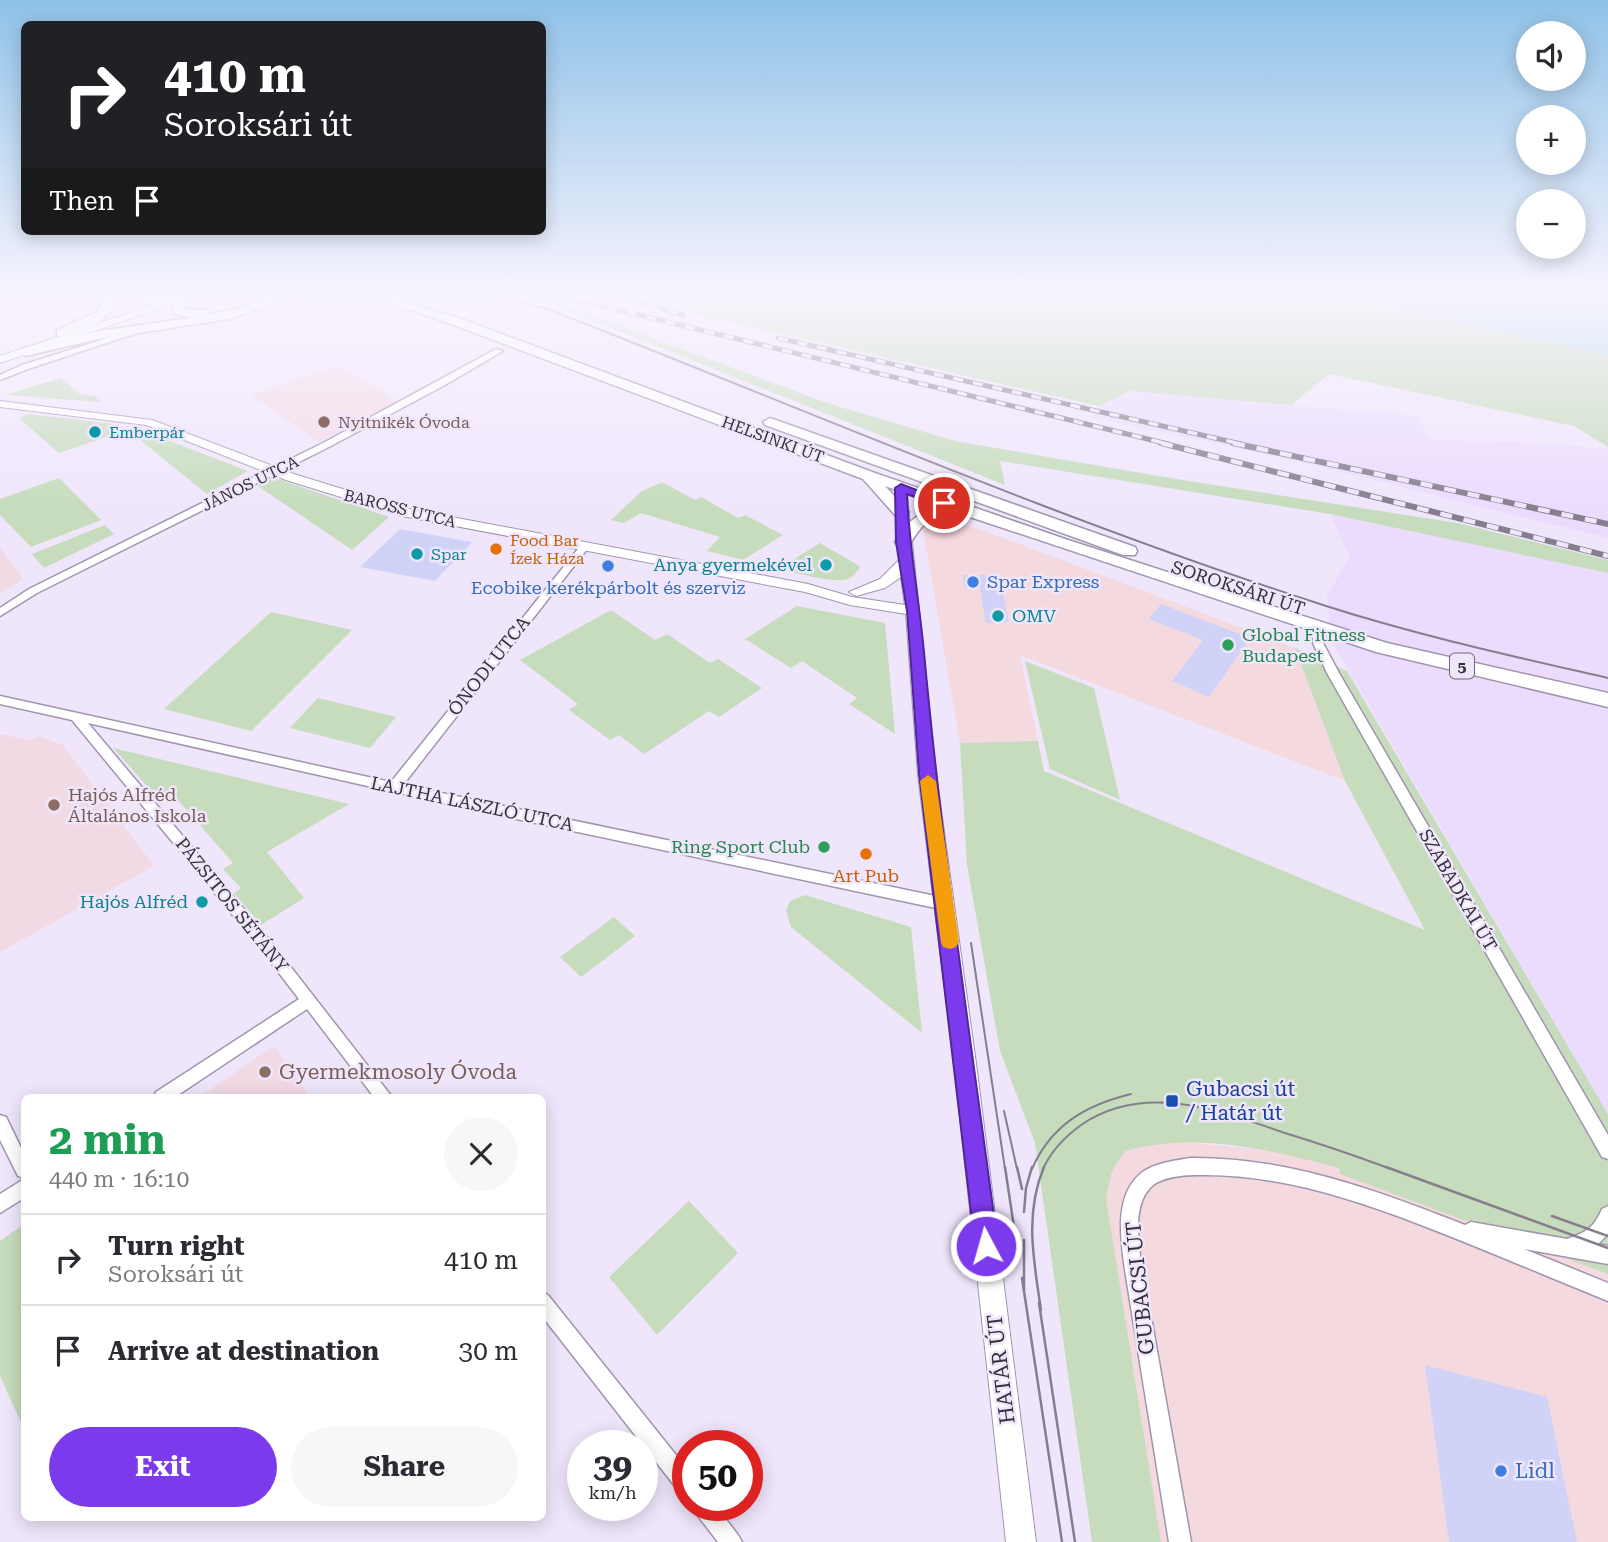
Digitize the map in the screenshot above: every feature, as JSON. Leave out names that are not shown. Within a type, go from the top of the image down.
[{"type":"main road","name":"HELSINKI ÚT","points":[[573,365],[901,488]]},
{"type":"main road","points":[[610,365],[701,397]]},
{"type":"main road","name":"HELSINKI ÚT","points":[[751,415],[877,460]]},
{"type":"main road","points":[[877,460],[887,468],[901,488],[924,485],[986,499]]},
{"type":"main road","name":"SOROKSÁRI ÚT","points":[[877,460],[1195,575],[1384,636],[1608,688]]},
{"type":"main road","points":[[850,468],[877,486],[901,512]]},
{"type":"main road","name":"SOROKSÁRI ÚT","points":[[901,488],[987,519],[1383,648],[1608,700]]},
{"type":"main road","points":[[903,542],[912,524],[927,514],[946,512],[987,519]]},
{"type":"street","points":[[0,378],[31,365]]},
{"type":"street","name":"JÁNOS UTCA","points":[[0,613],[33,591],[275,471],[475,365]]},
{"type":"street","name":"BAROSS UTCA","points":[[1,405],[148,422],[275,471],[402,512],[808,588],[856,592],[913,607]]},
{"type":"street","name":"HATÁR ÚT","points":[[901,488],[903,542],[913,607],[927,774],[1021,1542]]},
{"type":"street","name":"ÓNODI UTCA","points":[[394,787],[585,546]]},
{"type":"street","points":[[856,592],[876,587],[896,576],[906,559]]},
{"type":"street","name":"BAROSS UTCA","points":[[808,588],[850,601],[913,607]]},
{"type":"street","name":"SZABADKAI ÚT","points":[[1318,628],[1318,643],[1333,673],[1608,1151]]},
{"type":"street","name":"LAJTHA LÁSZLÓ UTCA","points":[[0,700],[945,904]]},
{"type":"street","name":"PÁZSITOS SÉTÁNY","points":[[76,717],[264,943],[382,1094]]},
{"type":"street","points":[[167,1094],[309,1000]]},
{"type":"street","points":[[0,1123],[21,1164]]},
{"type":"street","name":"GUBACSI ÚT","points":[[1180,1542],[1149,1366],[1131,1241],[1135,1194],[1141,1185],[1157,1173],[1178,1167],[1249,1168],[1320,1182],[1447,1226],[1608,1292]]},
{"type":"street","points":[[0,1204],[21,1190]]},
{"type":"street","points":[[1556,1246],[1581,1246],[1590,1241],[1608,1215]]},
{"type":"street","name":"GUBACSI ÚT","points":[[1447,1226],[1608,1255]]},
{"type":"street","points":[[546,1306],[672,1467]]},
{"type":"street","points":[[715,1521],[731,1542]]},
{"type":"shaded area","name":"Nyitnikék Óvoda","points":[[337,365],[399,402],[319,442],[251,395]]},
{"type":"shaded area","points":[[1129,391],[1417,416],[1430,440],[1545,443],[1608,449],[1608,538],[1298,461],[1090,417],[1099,406]]},
{"type":"shaded area","points":[[1330,514],[1608,573],[1608,1114],[1331,640],[1327,594],[1350,558]]},
{"type":"shaded area","points":[[932,519],[940,524],[961,523],[985,531],[1295,648],[1345,781],[1020,655],[1038,741],[960,743],[922,524]]},
{"type":"shaded area","points":[[0,548],[24,579],[0,594]]},
{"type":"shaded area","name":"Hajós Alfréd Általános Iskola","points":[[0,734],[28,740],[39,736],[63,745],[154,866],[0,952]]},
{"type":"shaded area","name":"Gyermekmosoly Óvoda","points":[[274,1046],[309,1094],[203,1094]]},
{"type":"shaded area","points":[[1184,1142],[1275,1151],[1339,1168],[1340,1174],[1608,1274],[1608,1542],[1161,1542],[1106,1198],[1112,1171],[1125,1151],[1150,1144]]},
{"type":"green space","points":[[704,365],[725,365],[827,403],[955,441],[1457,523],[1608,560],[1608,573],[1330,514],[1000,461],[1005,485]]},
{"type":"green space","points":[[918,365],[1608,365],[1608,447],[1574,426],[1329,374],[1291,405],[1129,391],[1099,406]]},
{"type":"green space","points":[[61,378],[81,395],[94,396],[101,402],[6,395]]},
{"type":"green space","points":[[27,414],[107,423],[127,430],[59,453],[20,419]]},
{"type":"green space","points":[[141,430],[248,471],[207,494],[134,435]]},
{"type":"green space","points":[[59,478],[101,520],[31,547],[0,515],[0,499]]},
{"type":"green space","points":[[270,479],[278,479],[389,517],[352,550],[258,486]]},
{"type":"green space","points":[[662,482],[695,500],[701,497],[738,518],[745,515],[783,535],[743,560],[707,551],[720,537],[641,513],[624,523],[611,520],[642,491]]},
{"type":"green space","points":[[105,525],[114,534],[44,568],[32,554]]},
{"type":"green space","points":[[820,543],[860,568],[851,577],[840,580],[778,569]]},
{"type":"green space","points":[[797,606],[885,623],[895,734],[849,704],[857,698],[802,661],[791,668],[745,639]]},
{"type":"green space","points":[[611,610],[655,640],[667,634],[710,663],[718,659],[762,688],[719,717],[709,711],[644,754],[619,735],[610,740],[569,710],[578,704],[520,660]]},
{"type":"green space","points":[[271,612],[352,630],[251,731],[164,709]]},
{"type":"green space","points":[[1295,648],[1347,671],[1608,1114],[1608,1274],[1340,1174],[1339,1168],[1313,1161],[1260,1149],[1206,1143],[1152,1145],[1125,1151],[1112,1171],[1106,1198],[1161,1542],[1092,1542],[1035,1143],[1000,1051],[967,865],[960,743],[1038,741],[1044,771],[1425,930],[1345,781]]},
{"type":"green space","points":[[1025,661],[1094,688],[1120,800],[1050,769]]},
{"type":"green space","points":[[318,698],[396,717],[370,748],[290,728]]},
{"type":"green space","points":[[113,748],[349,804],[267,852],[304,898],[261,925],[234,893],[241,888],[223,869],[233,863],[170,791],[157,797]]},
{"type":"green space","points":[[805,895],[911,927],[922,1033],[791,927],[786,911],[790,901]]},
{"type":"green space","points":[[614,917],[635,936],[581,977],[560,957]]},
{"type":"green space","points":[[689,1201],[738,1253],[657,1335],[609,1277]]},
{"type":"green space","points":[[21,1226],[21,1422],[0,1376],[0,1241]]},
{"type":"building","name":"Spar","points":[[400,529],[472,542],[435,581],[360,567]]},
{"type":"building","points":[[963,575],[999,575],[1009,622],[986,623],[980,588],[965,588]]},
{"type":"building","points":[[1161,604],[1250,638],[1209,697],[1172,681],[1203,640],[1149,619]]},
{"type":"building","name":"Lidl","points":[[1425,1365],[1547,1397],[1577,1542],[1449,1542]]},
{"type":"tram line","points":[[688,365],[1029,500],[1224,572],[1393,626],[1608,678]]},
{"type":"tram line","points":[[971,943],[1005,1169]]},
{"type":"tram line","points":[[1032,1169],[1049,1140],[1072,1119],[1099,1104],[1131,1094]]},
{"type":"tram line","points":[[1044,1167],[1059,1144],[1081,1125],[1105,1112],[1156,1102],[1182,1104],[1235,1116],[1391,1169]]},
{"type":"tram line","points":[[1004,1111],[1017,1169]]},
{"type":"tram line","points":[[1005,1167],[1018,1254]]},
{"type":"tram line","points":[[1017,1167],[1022,1189]]},
{"type":"tram line","points":[[1024,1212],[1026,1188],[1032,1167]]},
{"type":"tram line","points":[[1041,1310],[1032,1220],[1044,1167]]},
{"type":"tram line","points":[[1386,1167],[1608,1248]]},
{"type":"tram line","points":[[1552,1216],[1608,1236]]},
{"type":"tram line","points":[[1024,1240],[1024,1289]]},
{"type":"tram line","points":[[1022,1278],[1062,1542]]},
{"type":"tram line","points":[[1039,1303],[1075,1542]]},
{"type":"railway","points":[[844,365],[1168,444]]},
{"type":"railway","points":[[896,365],[1241,444]]},
{"type":"railway","points":[[1161,443],[1608,556]]},
{"type":"railway","points":[[1233,443],[1608,524]]},
{"type":"slow traffic","points":[[928,781],[950,942]]},
{"type":"place","name":"Nyitnikék Óvoda","points":[[324,422]]},
{"type":"place","name":"Emberpár","points":[[95,432]]},
{"type":"place","name":"Food Bar Ízek Háza","points":[[496,549]]},
{"type":"place","name":"Spar","points":[[417,554]]},
{"type":"place","name":"Anya gyermekével","points":[[826,565]]},
{"type":"place","name":"Ecobike kerékpárbolt és szerviz","points":[[608,566]]},
{"type":"place","name":"Spar Express","points":[[973,582]]},
{"type":"place","name":"OMV","points":[[998,616]]},
{"type":"place","name":"Global Fitness Budapest","points":[[1228,645]]},
{"type":"place","name":"Hajós Alfréd Általános Iskola","points":[[54,805]]},
{"type":"place","name":"Ring Sport Club","points":[[824,847]]},
{"type":"place","name":"Art Pub","points":[[866,854]]},
{"type":"place","name":"Hajós Alfréd","points":[[202,902]]},
{"type":"place","name":"Gyermekmosoly Óvoda","points":[[265,1072]]},
{"type":"place","name":"Gubacsi út / Határ út","points":[[1172,1101]]},
{"type":"place","name":"Lidl","points":[[1501,1471]]},
{"type":"route","points":[[944,503],[901,488],[903,542],[913,611],[927,774],[986,1246]]}]
